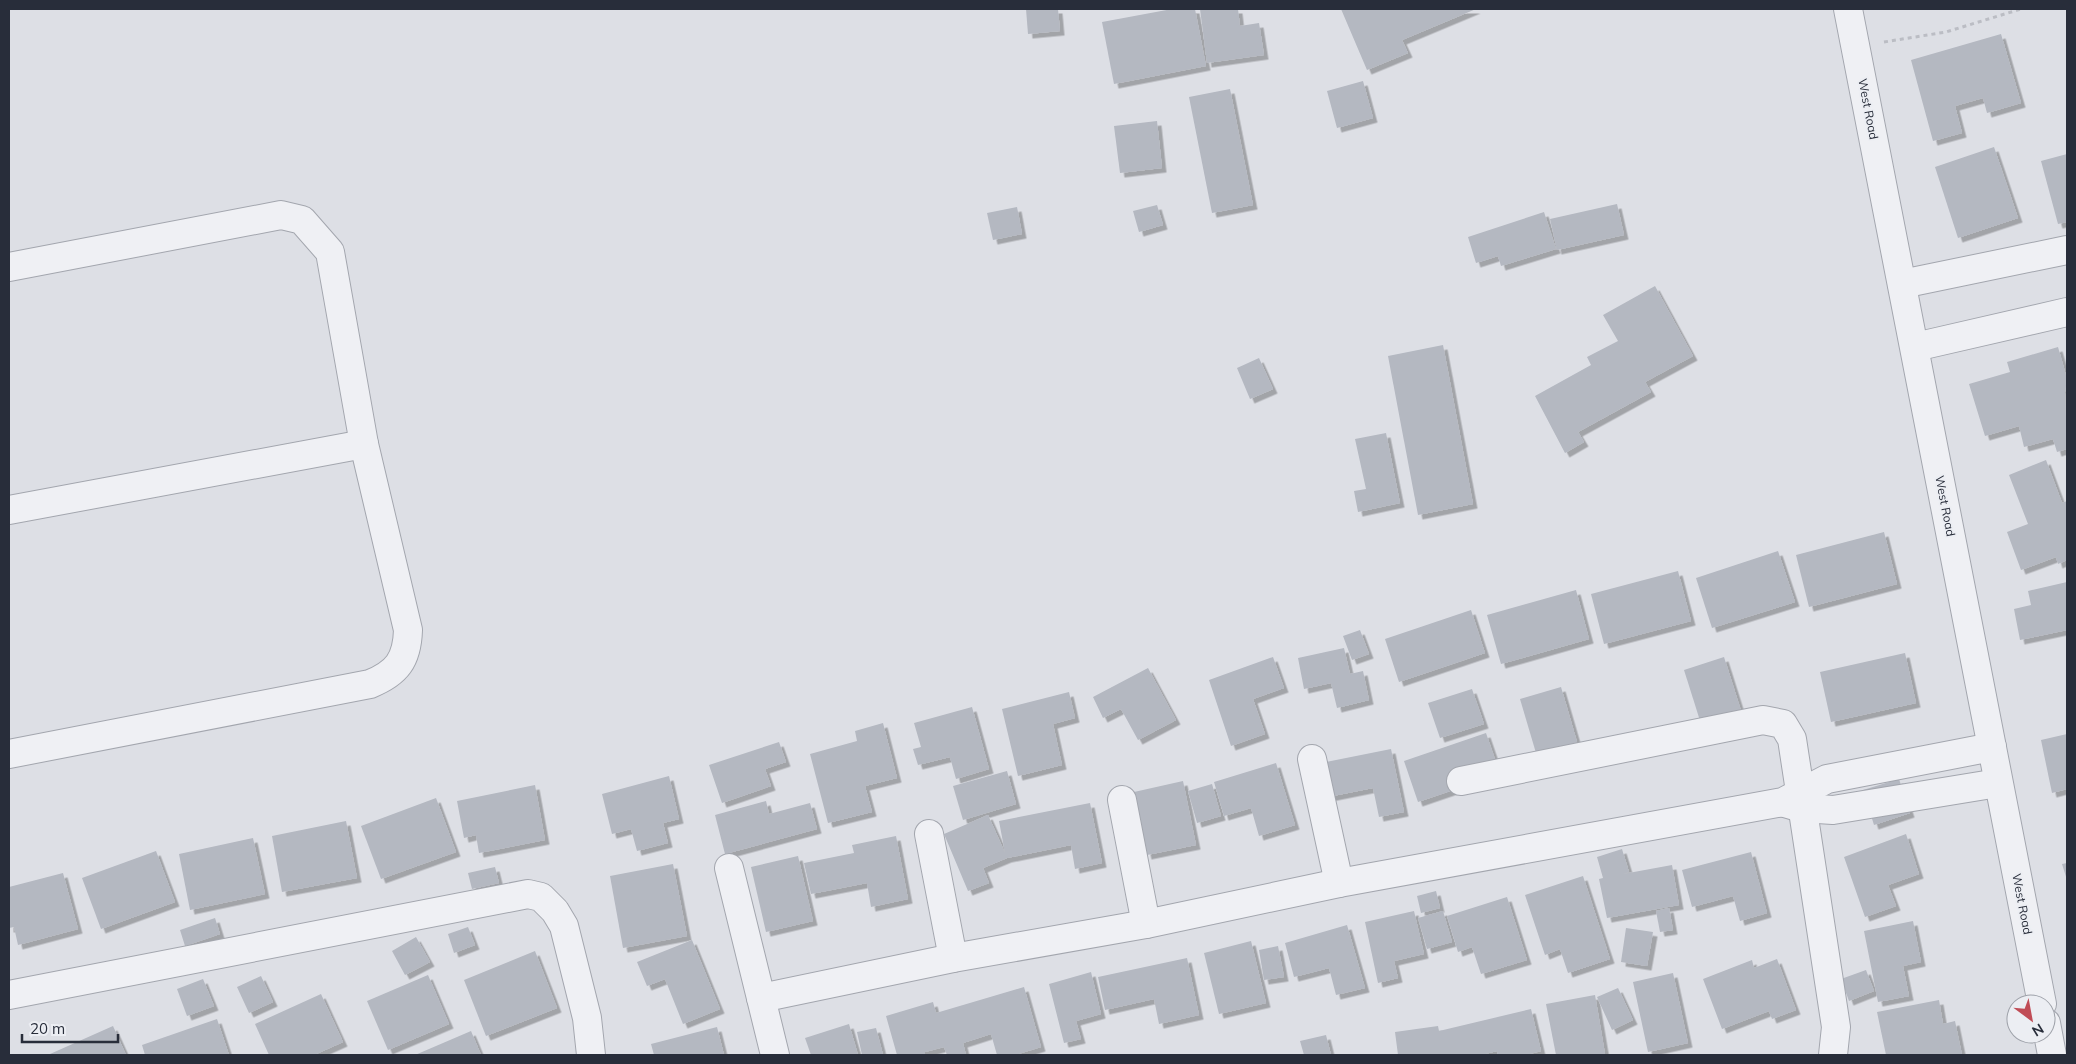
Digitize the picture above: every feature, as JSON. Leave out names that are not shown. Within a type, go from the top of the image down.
[{"type":"street","name":"West Road","points":[[1848,9],[2040,994]]},
{"type":"street","points":[[9,268],[281,215],[302,220],[330,252],[364,444],[406,615],[407,642],[396,669],[386,678],[352,689],[9,754]]},
{"type":"street","points":[[1902,284],[2067,250]]},
{"type":"street","points":[[1915,347],[2067,312]]},
{"type":"street","points":[[9,510],[364,444]]},
{"type":"street","points":[[1461,782],[1763,720],[1776,721],[1789,730],[1792,739],[1795,801],[1836,1027],[1833,1055]]},
{"type":"street","points":[[1795,801],[1827,779],[1992,747]]},
{"type":"street","points":[[1312,759],[1339,883]]},
{"type":"street","points":[[761,998],[953,958],[1146,924],[1339,883],[1795,801],[1832,810],[1998,783]]},
{"type":"street","points":[[1122,800],[1146,924]]},
{"type":"street","points":[[929,834],[953,958]]},
{"type":"street","points":[[729,868],[775,1055]]},
{"type":"street","points":[[9,994],[528,894],[541,897],[555,911],[564,926],[586,1018],[590,1055]]},
{"type":"path","points":[[1855,46],[1946,32],[2021,9]]},
{"type":"building","points":[[1026,9],[1058,9],[1060,31],[1028,34]]},
{"type":"building","points":[[1172,9],[1195,9],[1206,66],[1114,84],[1102,22]]},
{"type":"building","points":[[1200,9],[1238,9],[1240,26],[1259,23],[1264,55],[1207,63]]},
{"type":"building","points":[[1341,9],[1476,9],[1402,40],[1408,53],[1367,70]]},
{"type":"building","points":[[2001,34],[2021,103],[1987,113],[1983,98],[1955,106],[1962,133],[1933,141],[1911,60]]},
{"type":"building","points":[[1363,81],[1373,118],[1337,128],[1327,91]]},
{"type":"building","points":[[1230,89],[1253,205],[1212,213],[1189,97]]},
{"type":"building","points":[[1157,121],[1162,168],[1120,173],[1114,126]]},
{"type":"building","points":[[1994,147],[2018,218],[1958,238],[1935,167]]},
{"type":"building","points":[[2067,154],[2067,222],[2058,224],[2041,161]]},
{"type":"building","points":[[1617,204],[1624,235],[1557,250],[1550,219]]},
{"type":"building","points":[[1157,205],[1163,225],[1139,232],[1133,211]]},
{"type":"building","points":[[1017,207],[1022,234],[993,240],[987,213]]},
{"type":"building","points":[[1544,212],[1556,249],[1501,266],[1498,256],[1476,263],[1468,237]]},
{"type":"building","points":[[1655,286],[1693,356],[1645,382],[1651,392],[1578,432],[1584,442],[1565,453],[1535,396],[1591,365],[1587,357],[1618,341],[1603,315]]},
{"type":"building","points":[[1443,345],[1473,504],[1418,515],[1388,356]]},
{"type":"building","points":[[2058,347],[2067,379],[2065,392],[2067,449],[2057,452],[2053,439],[2024,447],[2019,426],[1985,436],[1969,384],[2010,372],[2007,362]]},
{"type":"building","points":[[1259,358],[1273,389],[1250,399],[1237,368]]},
{"type":"building","points":[[1386,433],[1400,503],[1358,512],[1354,491],[1366,489],[1355,439]]},
{"type":"building","points":[[2046,460],[2062,503],[2067,501],[2067,560],[2058,564],[2056,557],[2021,570],[2007,532],[2028,524],[2009,475]]},
{"type":"building","points":[[1884,532],[1897,584],[1809,607],[1796,555]]},
{"type":"building","points":[[1778,551],[1795,602],[1712,628],[1696,578]]},
{"type":"building","points":[[1678,571],[1691,621],[1604,644],[1591,594]]},
{"type":"building","points":[[2067,582],[2067,630],[2020,640],[2014,609],[2031,605],[2028,591]]},
{"type":"building","points":[[1576,590],[1589,639],[1501,664],[1487,615]]},
{"type":"building","points":[[1471,610],[1485,653],[1399,682],[1385,639]]},
{"type":"building","points":[[1360,630],[1369,654],[1352,660],[1343,636]]},
{"type":"building","points":[[1344,648],[1350,674],[1363,671],[1369,700],[1337,708],[1331,683],[1304,689],[1298,658]]},
{"type":"building","points":[[1905,653],[1916,703],[1831,722],[1820,672]]},
{"type":"building","points":[[1273,657],[1284,688],[1253,699],[1265,734],[1231,746],[1209,680]]},
{"type":"building","points":[[1724,657],[1742,714],[1702,727],[1684,670]]},
{"type":"building","points":[[1148,668],[1176,720],[1138,740],[1121,709],[1103,718],[1093,697]]},
{"type":"building","points":[[1561,687],[1577,742],[1536,753],[1520,699]]},
{"type":"building","points":[[1472,689],[1484,724],[1440,738],[1428,703]]},
{"type":"building","points":[[1069,692],[1075,718],[1053,724],[1062,765],[1018,776],[1002,709]]},
{"type":"building","points":[[972,707],[989,769],[956,779],[950,757],[918,765],[913,749],[921,747],[914,723]]},
{"type":"building","points":[[883,723],[897,778],[865,786],[872,812],[828,823],[810,754],[857,741],[855,731]]},
{"type":"building","points":[[1486,733],[1500,774],[1418,802],[1404,761]]},
{"type":"building","points":[[2067,734],[2067,789],[2052,793],[2041,740]]},
{"type":"building","points":[[779,742],[786,762],[765,769],[771,786],[722,803],[709,765]]},
{"type":"building","points":[[1391,749],[1404,812],[1379,817],[1373,788],[1328,797],[1321,763]]},
{"type":"building","points":[[1276,763],[1295,825],[1259,836],[1251,808],[1224,816],[1214,782]]},
{"type":"building","points":[[1007,771],[1016,804],[963,820],[953,786]]},
{"type":"building","points":[[669,776],[679,819],[663,823],[668,843],[637,851],[631,829],[612,834],[602,794]]},
{"type":"building","points":[[1899,779],[1910,813],[1874,825],[1863,790]]},
{"type":"building","points":[[1183,781],[1196,845],[1147,855],[1134,792]]},
{"type":"building","points":[[1212,784],[1221,816],[1197,823],[1188,791]]},
{"type":"building","points":[[535,785],[545,840],[479,853],[476,835],[464,838],[457,801]]},
{"type":"building","points":[[436,798],[456,852],[381,879],[361,826]]},
{"type":"building","points":[[766,801],[769,814],[810,803],[817,829],[725,854],[715,815]]},
{"type":"building","points":[[1090,803],[1102,863],[1075,869],[1071,845],[1007,858],[983,868],[989,883],[968,891],[944,834],[988,815],[1005,853],[999,821]]},
{"type":"building","points":[[346,821],[357,878],[282,892],[272,836]]},
{"type":"building","points":[[1906,834],[1919,874],[1888,885],[1896,906],[1865,917],[1844,857]]},
{"type":"building","points":[[896,836],[908,899],[871,907],[867,883],[811,894],[804,863],[854,853],[852,845]]},
{"type":"building","points":[[253,838],[265,894],[190,910],[179,854]]},
{"type":"building","points":[[1622,849],[1629,872],[1623,874],[1672,865],[1679,905],[1607,918],[1599,879],[1603,878],[1597,857]]},
{"type":"building","points":[[156,851],[175,902],[101,929],[82,878]]},
{"type":"building","points":[[1751,852],[1767,913],[1740,921],[1733,896],[1692,907],[1682,870]]},
{"type":"building","points":[[798,856],[813,921],[766,932],[751,867]]},
{"type":"building","points":[[2067,863],[2067,880],[2062,864]]},
{"type":"building","points":[[673,864],[687,936],[623,948],[610,876]]},
{"type":"building","points":[[495,867],[499,883],[472,889],[468,873]]},
{"type":"building","points":[[63,873],[78,929],[18,945],[14,927],[9,928],[9,887]]},
{"type":"building","points":[[1583,876],[1610,959],[1568,973],[1560,949],[1545,955],[1525,895]]},
{"type":"building","points":[[1436,891],[1440,908],[1421,913],[1417,896]]},
{"type":"building","points":[[1507,897],[1527,960],[1481,974],[1472,947],[1458,952],[1447,916]]},
{"type":"building","points":[[1669,908],[1673,930],[1660,932],[1656,911]]},
{"type":"building","points":[[1414,911],[1424,954],[1394,961],[1398,978],[1378,983],[1365,922]]},
{"type":"building","points":[[1443,911],[1452,942],[1427,949],[1418,918]]},
{"type":"building","points":[[215,918],[220,934],[185,946],[180,930]]},
{"type":"building","points":[[1913,921],[1921,962],[1903,966],[1909,996],[1878,1002],[1864,931]]},
{"type":"building","points":[[1347,925],[1365,988],[1336,995],[1329,968],[1294,977],[1285,943]]},
{"type":"building","points":[[468,927],[475,945],[454,953],[448,934]]},
{"type":"building","points":[[1626,928],[1653,932],[1647,966],[1621,962]]},
{"type":"building","points":[[416,937],[430,962],[405,975],[392,951]]},
{"type":"building","points":[[692,940],[720,1009],[683,1024],[665,979],[647,986],[637,962]]},
{"type":"building","points":[[1251,941],[1266,1003],[1219,1014],[1204,953]]},
{"type":"building","points":[[1278,946],[1284,977],[1264,980],[1259,950]]},
{"type":"building","points":[[535,951],[557,1008],[486,1036],[464,980]]},
{"type":"building","points":[[1187,958],[1199,1015],[1159,1024],[1154,999],[1105,1010],[1098,977]]},
{"type":"building","points":[[1777,959],[1796,1010],[1772,1019],[1769,1011],[1722,1029],[1703,979],[1752,960],[1754,968]]},
{"type":"building","points":[[1866,970],[1874,991],[1849,1001],[1841,979]]},
{"type":"building","points":[[1091,972],[1101,1014],[1076,1021],[1081,1039],[1064,1043],[1049,984]]},
{"type":"building","points":[[1673,973],[1688,1043],[1648,1052],[1633,982]]},
{"type":"building","points":[[428,975],[449,1024],[388,1050],[367,1001]]},
{"type":"building","points":[[261,976],[273,1002],[249,1013],[237,987]]},
{"type":"building","points":[[203,979],[214,1006],[187,1016],[177,989]]},
{"type":"building","points":[[1024,987],[1041,1047],[1015,1055],[997,1055],[991,1034],[963,1043],[966,1055],[947,1055],[944,1047],[925,1052],[925,1055],[897,1055],[886,1016],[933,1002],[936,1013]]},
{"type":"building","points":[[1618,988],[1633,1020],[1612,1030],[1597,997]]},
{"type":"building","points":[[321,994],[343,1042],[314,1055],[269,1055],[255,1024]]},
{"type":"building","points":[[1595,995],[1605,1054],[1556,1055],[1546,1004]]},
{"type":"building","points":[[1939,1000],[1943,1024],[1955,1021],[1962,1055],[1886,1055],[1877,1012]]},
{"type":"building","points":[[1531,1009],[1541,1051],[1526,1055],[1498,1055],[1497,1051],[1481,1055],[1398,1055],[1395,1032],[1438,1026],[1439,1031]]},
{"type":"building","points":[[217,1019],[229,1055],[145,1055],[142,1045]]},
{"type":"building","points":[[849,1024],[858,1055],[811,1055],[805,1038]]},
{"type":"building","points":[[113,1026],[126,1055],[50,1054]]},
{"type":"building","points":[[717,1027],[724,1055],[654,1055],[651,1044]]},
{"type":"building","points":[[876,1028],[883,1055],[862,1055],[857,1032]]},
{"type":"building","points":[[471,1031],[481,1055],[415,1055]]},
{"type":"building","points":[[1326,1035],[1331,1055],[1304,1055],[1300,1041]]}]
